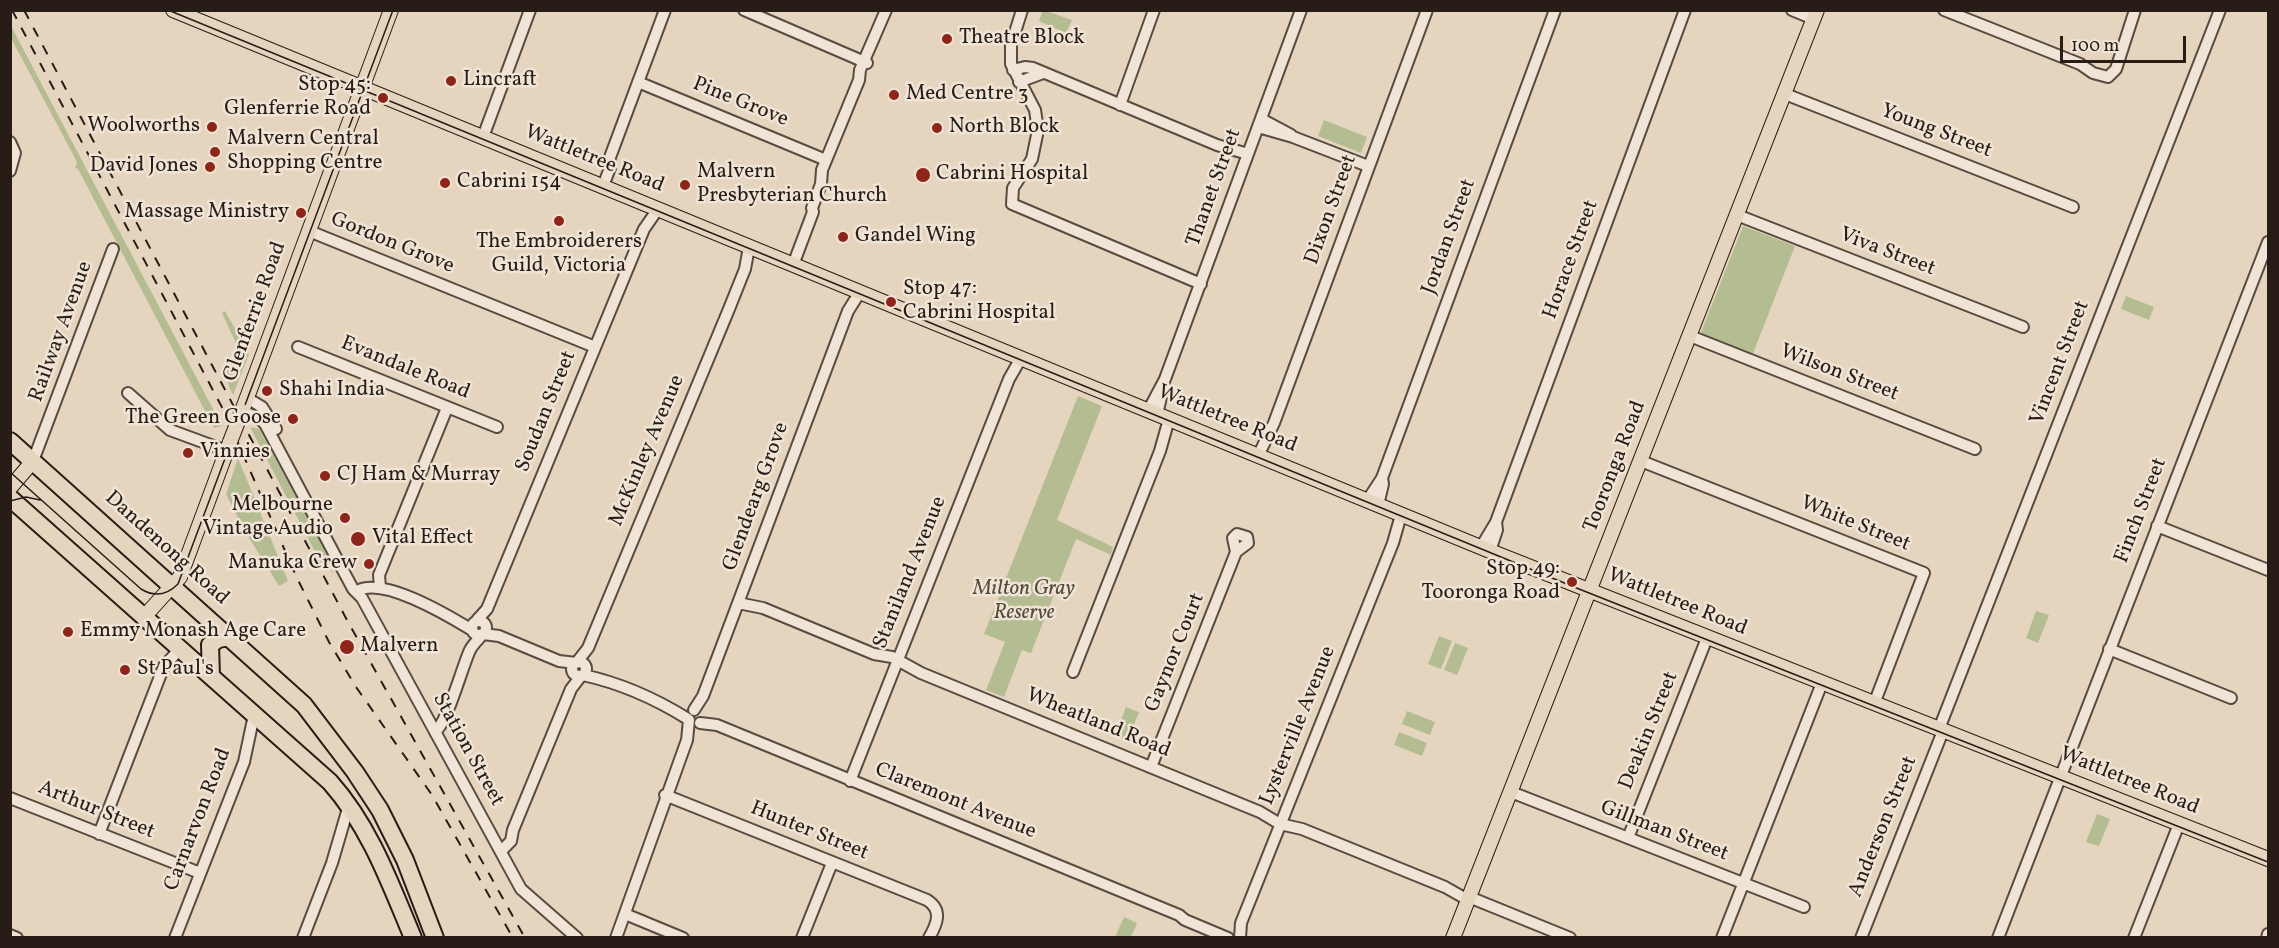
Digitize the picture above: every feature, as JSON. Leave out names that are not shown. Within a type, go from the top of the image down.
[{"type":"highway","name":"Dandenong Road","points":[[10,441],[294,694],[346,759],[387,824],[435,938]]},
{"type":"highway","points":[[10,498],[330,782],[349,805],[378,855],[413,938]]},
{"type":"highway","points":[[211,676],[210,645],[218,639],[230,637]]},
{"type":"highway","points":[[330,782],[346,759]]},
{"type":"main road","name":"Wattletree Road","points":[[173,10],[1404,516],[2268,859]]},
{"type":"main road","name":"Glenferrie Road","points":[[144,617],[174,586],[183,569],[391,10]]},
{"type":"main road","name":"Tooronga Road","points":[[1453,938],[1816,15]]},
{"type":"main road","points":[[10,488],[33,461]]},
{"type":"street","points":[[483,137],[530,10]]},
{"type":"street","points":[[600,185],[610,168],[609,160],[665,10]]},
{"type":"street","points":[[744,10],[866,64]]},
{"type":"street","points":[[790,264],[813,212],[812,208],[821,184],[826,160],[837,139],[866,64],[868,48],[873,44],[886,10]]},
{"type":"street","points":[[1023,10],[1011,45],[1013,70],[1035,110],[1038,130],[1032,159],[1013,188],[1011,199],[1017,208],[1200,284]]},
{"type":"street","points":[[1120,105],[1154,10]]},
{"type":"street","name":"Thanet Street","points":[[1073,672],[1160,452],[1165,379],[1301,10]]},
{"type":"street","name":"Dixon Street","points":[[1261,457],[1427,10]]},
{"type":"street","name":"Jordan Street","points":[[1373,503],[1383,484],[1382,478],[1555,10]]},
{"type":"street","name":"Horace Street","points":[[1486,549],[1497,530],[1496,522],[1685,10]]},
{"type":"street","points":[[1792,10],[1816,15]]},
{"type":"street","points":[[1944,10],[2087,68],[2107,73],[2117,60],[2135,10]]},
{"type":"street","name":"Vincent Street","points":[[1941,730],[2220,10]]},
{"type":"street","points":[[1013,70],[1030,67],[1247,157]]},
{"type":"street","points":[[1019,82],[1043,73]]},
{"type":"street","name":"Pine Grove","points":[[638,82],[826,160]]},
{"type":"street","name":"Young Street","points":[[1785,94],[2073,207]]},
{"type":"street","points":[[1260,123],[1368,166]]},
{"type":"street","points":[[821,184],[829,174],[837,150],[837,139]]},
{"type":"street","points":[[10,142],[15,153],[10,171]]},
{"type":"street","name":"Soudan Street","points":[[479,628],[653,207]]},
{"type":"street","name":"Viva Street","points":[[1737,215],[2023,327]]},
{"type":"street","name":"Gordon Grove","points":[[309,231],[595,347]]},
{"type":"street","name":"Finch Street","points":[[1998,938],[2055,796],[2059,792],[2062,778],[2109,650],[2268,242]]},
{"type":"street","name":"McKinley Avenue","points":[[579,669],[753,248]]},
{"type":"street","name":"Railway Avenue","points":[[33,461],[113,249]]},
{"type":"street","name":"Glendearg Grove","points":[[616,938],[665,795],[855,290]]},
{"type":"street","name":"Wilson Street","points":[[1690,336],[1975,448]]},
{"type":"street","name":"Evandale Road","points":[[298,347],[497,427]]},
{"type":"street","name":"Staniland Avenue","points":[[850,781],[1017,357]]},
{"type":"street","points":[[128,393],[170,430],[228,447]]},
{"type":"street","name":"Station Street","points":[[243,407],[264,423],[336,542],[360,595],[521,889],[577,938]]},
{"type":"street","points":[[376,587],[447,408]]},
{"type":"street","name":"White Street","points":[[1641,461],[1924,573],[1874,704]]},
{"type":"street","name":"Lysterville Avenue","points":[[1235,937],[1404,516]]},
{"type":"street","points":[[2157,526],[2268,570]]},
{"type":"street","name":"Gaynor Court","points":[[1151,767],[1236,552]]},
{"type":"street","points":[[360,595],[363,588],[376,587],[696,717]]},
{"type":"street","name":"Wheatland Road","points":[[740,599],[1570,938]]},
{"type":"street","points":[[433,727],[447,707],[479,628]]},
{"type":"street","name":"Deakin Street","points":[[1628,838],[1707,638]]},
{"type":"street","points":[[99,834],[164,666],[180,649]]},
{"type":"street","points":[[2109,650],[2231,698]]},
{"type":"street","points":[[498,846],[513,830],[579,669]]},
{"type":"street","points":[[1722,938],[1822,683]]},
{"type":"street","name":"Carnarvon Road","points":[[175,938],[244,762],[245,752],[252,735],[254,715]]},
{"type":"street","name":"Claremont Avenue","points":[[696,717],[1235,937]]},
{"type":"street","name":"Anderson Street","points":[[1861,938],[1941,730]]},
{"type":"street","name":"Gillman Street","points":[[1510,792],[1803,907]]},
{"type":"street","name":"Hunter Street","points":[[665,795],[927,900],[936,908],[937,923],[929,938]]},
{"type":"street","name":"Arthur Street","points":[[10,798],[200,873]]},
{"type":"street","points":[[303,938],[333,863],[349,805]]},
{"type":"street","points":[[2134,938],[2179,824]]},
{"type":"street","points":[[802,938],[832,863]]},
{"type":"street","points":[[625,914],[683,938]]},
{"type":"street","name":"Station Street","points":[[553,919],[565,938]]},
{"type":"street","points":[[1196,938],[1202,924]]},
{"type":"street","points":[[10,935],[17,938]]},
{"type":"green space","points":[[1043,10],[1072,20],[1066,33],[1039,21]]},
{"type":"green space","points":[[10,24],[222,426],[214,428],[78,169],[75,168],[77,162],[11,38]]},
{"type":"green space","points":[[1324,120],[1367,137],[1361,153],[1318,136]]},
{"type":"green space","points":[[1743,226],[1795,246],[1752,356],[1700,335]]},
{"type":"green space","points":[[2126,296],[2154,307],[2149,320],[2121,309]]},
{"type":"green space","points":[[225,311],[249,354],[233,395],[228,384],[227,373],[230,364],[238,354],[238,348],[222,313]]},
{"type":"green space","name":"Milton Gray Reserve","points":[[1078,396],[1102,406],[1057,520],[1113,547],[1111,555],[1076,539],[1031,653],[1022,650],[1004,697],[986,690],[1005,642],[984,634]]},
{"type":"green space","points":[[250,427],[259,429],[328,556],[333,575],[326,561],[321,563]]},
{"type":"green space","points":[[238,458],[288,581],[279,586],[244,530],[226,494]]},
{"type":"green space","points":[[2036,611],[2049,615],[2038,643],[2026,638]]},
{"type":"green space","points":[[1439,636],[1452,641],[1441,669],[1428,664]]},
{"type":"green space","points":[[1455,643],[1468,648],[1457,675],[1444,670]]},
{"type":"green space","points":[[1126,707],[1139,712],[1128,740],[1115,735]]},
{"type":"green space","points":[[1407,711],[1435,722],[1430,735],[1402,724]]},
{"type":"green space","points":[[1399,732],[1427,743],[1422,756],[1394,745]]},
{"type":"green space","points":[[2097,814],[2110,819],[2099,846],[2086,842]]},
{"type":"green space","points":[[1124,917],[1137,923],[1131,937],[1115,937]]},
{"type":"tram line","points":[[168,10],[1579,589],[2268,862]]},
{"type":"tram line","points":[[10,472],[141,589],[160,594],[178,584],[393,10]]},
{"type":"tram line","points":[[10,501],[26,497],[40,500]]},
{"type":"railway","points":[[12,10],[225,413],[296,576],[329,642],[356,687],[432,795],[513,938]]},
{"type":"railway","points":[[24,10],[348,622],[525,938]]},
{"type":"place","name":"Theatre Block","points":[[947,39]]},
{"type":"place","name":"Lincraft","points":[[451,81]]},
{"type":"place","name":"Med Centre 3","points":[[894,95]]},
{"type":"place","name":"Stop 45: Glenferrie Road","points":[[383,98]]},
{"type":"place","name":"Woolworths","points":[[212,127]]},
{"type":"place","name":"North Block","points":[[937,128]]},
{"type":"place","name":"Malvern Central Shopping Centre","points":[[215,152]]},
{"type":"place","name":"David Jones","points":[[210,167]]},
{"type":"place","name":"Cabrini Hospital","points":[[923,175]]},
{"type":"place","name":"Cabrini 154","points":[[445,183]]},
{"type":"place","name":"Malvern Presbyterian Church","points":[[685,185]]},
{"type":"place","name":"Massage Ministry","points":[[301,213]]},
{"type":"place","name":"The Embroiderers Guild, Victoria","points":[[559,221]]},
{"type":"place","name":"Gandel Wing","points":[[843,237]]},
{"type":"place","name":"Stop 47: Cabrini Hospital","points":[[891,302]]},
{"type":"place","name":"Shahi India","points":[[267,391]]},
{"type":"place","name":"The Green Goose","points":[[293,419]]},
{"type":"place","name":"Vinnies","points":[[188,453]]},
{"type":"place","name":"CJ Ham & Murray","points":[[325,476]]},
{"type":"place","name":"Melbourne Vintage Audio","points":[[345,518]]},
{"type":"place","name":"Vital Effect","points":[[358,539]]},
{"type":"place","name":"Manuka Crew","points":[[369,564]]},
{"type":"place","name":"Stop 49: Tooronga Road","points":[[1572,582]]},
{"type":"place","name":"Emmy Monash Age Care","points":[[68,632]]},
{"type":"place","name":"Malvern","points":[[347,647]]},
{"type":"place","name":"St Paul's","points":[[125,670]]}]
